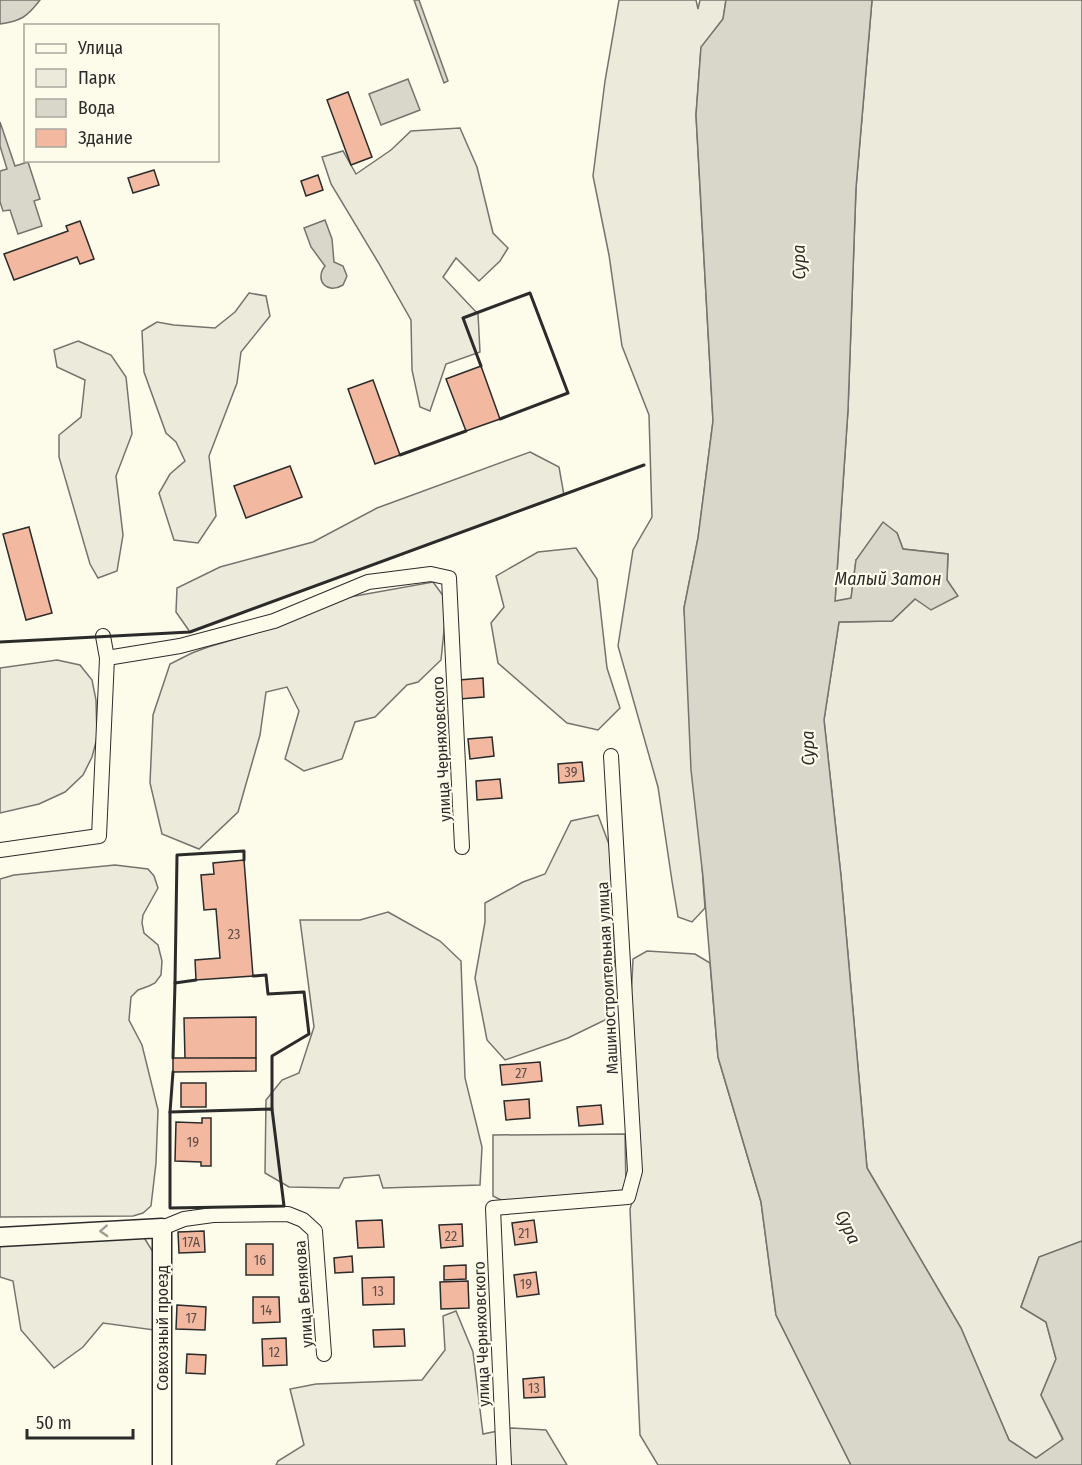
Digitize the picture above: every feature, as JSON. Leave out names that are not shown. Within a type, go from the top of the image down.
[{"type":"main road","points":[[0,1237],[162,1228]]},
{"type":"main road","name":"Совхозный проезд","points":[[162,1228],[162,1465]]},
{"type":"street","name":"улица Черняховского","points":[[107,658],[180,646],[274,621],[368,582],[431,574],[449,578],[462,847]]},
{"type":"street","points":[[0,850],[99,836],[107,658],[103,636]]},
{"type":"street","name":"Машиностроительная улица","points":[[493,1208],[628,1197],[635,1171],[611,756]]},
{"type":"street","name":"улица Черняховского","points":[[493,1208],[503,1462]]},
{"type":"street","name":"улица Белякова","points":[[162,1228],[184,1219],[213,1215],[288,1214],[303,1220],[315,1231],[324,1354]]},
{"type":"green space","points":[[619,0],[696,0],[698,9],[700,0],[726,0],[723,19],[701,48],[696,115],[713,421],[698,538],[684,608],[705,908],[692,922],[678,917],[658,787],[618,646],[633,550],[652,517],[649,415],[622,346],[609,255],[593,176],[605,81]]},
{"type":"green space","points":[[872,0],[1082,0],[1082,1241],[1039,1257],[1021,1307],[1046,1322],[1056,1359],[1041,1395],[1063,1440],[1036,1458],[1009,1440],[961,1328],[867,1168],[841,876],[824,720],[839,622],[892,621],[915,599],[957,595],[947,580],[948,554],[903,549],[897,533],[856,560],[851,599],[835,602],[848,410],[856,188]]},
{"type":"green space","points":[[460,128],[477,167],[493,233],[508,248],[500,261],[479,281],[456,258],[443,277],[478,314],[480,352],[446,364],[430,411],[420,407],[412,370],[411,320],[331,184],[322,157],[343,151],[356,174],[391,150],[411,131]]},
{"type":"green space","points":[[249,293],[266,296],[270,316],[241,352],[237,383],[209,456],[216,516],[198,543],[174,540],[159,493],[170,474],[185,461],[176,442],[166,433],[144,372],[142,331],[157,322],[215,328],[235,312]]},
{"type":"green space","points":[[78,341],[111,355],[126,377],[132,434],[116,476],[123,535],[117,571],[98,578],[90,564],[59,457],[59,435],[81,417],[85,380],[57,367],[54,350]]},
{"type":"green space","points":[[530,452],[559,467],[564,495],[190,632],[176,612],[177,588],[220,567],[313,542],[377,508]]},
{"type":"green space","points":[[576,548],[597,579],[607,668],[620,708],[598,730],[567,723],[498,663],[491,623],[504,607],[496,576],[538,552]]},
{"type":"green space","points":[[433,582],[447,601],[441,660],[418,682],[407,685],[375,717],[355,722],[342,759],[304,771],[285,759],[299,711],[287,687],[266,692],[260,735],[238,812],[199,849],[162,834],[150,783],[153,715],[170,664],[208,647],[273,628],[333,600]]},
{"type":"green space","points":[[57,660],[80,665],[92,680],[96,700],[97,738],[92,757],[83,775],[65,792],[39,804],[0,813],[0,668]]},
{"type":"green space","points":[[598,815],[610,847],[615,959],[607,1019],[568,1038],[505,1060],[487,1040],[475,978],[485,922],[485,903],[523,882],[545,874],[571,821]]},
{"type":"green space","points":[[115,865],[148,869],[154,876],[158,888],[143,915],[142,923],[144,933],[158,945],[162,961],[161,975],[155,983],[138,990],[131,997],[129,1020],[142,1045],[158,1110],[156,1163],[151,1206],[143,1213],[133,1216],[0,1217],[0,879],[14,875]]},
{"type":"green space","points":[[388,912],[440,941],[461,961],[465,1078],[482,1147],[480,1185],[383,1188],[379,1175],[344,1178],[339,1188],[289,1187],[265,1173],[266,1100],[282,1080],[299,1073],[314,1027],[300,920],[360,920]]},
{"type":"green space","points":[[647,951],[695,954],[710,963],[718,1057],[761,1202],[776,1315],[851,1465],[658,1465],[640,1435],[630,1209],[641,1169],[629,1040],[633,959]]},
{"type":"green space","points":[[625,1134],[626,1190],[503,1201],[493,1196],[493,1135]]},
{"type":"green space","points":[[143,1236],[158,1260],[154,1330],[103,1323],[83,1347],[54,1368],[21,1330],[13,1281],[0,1277],[0,1242]]},
{"type":"green space","points":[[456,1311],[473,1352],[483,1434],[512,1428],[546,1430],[567,1465],[276,1465],[278,1461],[304,1445],[290,1389],[316,1384],[422,1380],[445,1350],[443,1316]]},
{"type":"water","points":[[0,0],[40,0],[23,17],[0,24]]},
{"type":"water","points":[[414,0],[419,0],[448,81],[444,83]]},
{"type":"water","points":[[726,0],[872,0],[856,188],[848,410],[835,601],[851,598],[856,560],[883,522],[897,533],[903,549],[948,554],[947,580],[958,596],[931,610],[915,599],[892,621],[839,622],[824,720],[841,876],[867,1168],[961,1328],[1009,1440],[1036,1458],[1063,1439],[1041,1395],[1056,1359],[1046,1322],[1021,1307],[1039,1257],[1082,1241],[1082,1465],[851,1465],[776,1315],[761,1202],[718,1057],[703,877],[691,770],[684,608],[698,538],[713,421],[696,115],[701,47],[723,19]]},
{"type":"water","points":[[408,79],[420,110],[381,125],[369,94]]},
{"type":"water","points":[[0,122],[15,166],[28,162],[40,199],[34,201],[42,226],[18,234],[10,210],[3,211],[0,202],[0,171],[7,169],[0,146]]},
{"type":"water","points":[[325,220],[332,239],[334,262],[343,266],[347,276],[343,285],[337,288],[327,287],[322,281],[322,271],[325,266],[311,247],[304,228]]},
{"type":"building","points":[[348,92],[372,157],[351,165],[327,100]]},
{"type":"building","points":[[154,170],[159,185],[133,193],[128,178]]},
{"type":"building","points":[[318,175],[323,190],[306,196],[301,181]]},
{"type":"building","points":[[80,221],[94,259],[80,264],[77,257],[14,280],[4,254],[68,231],[66,226]]},
{"type":"building","points":[[481,366],[500,419],[466,431],[446,379]]},
{"type":"building","points":[[373,380],[400,455],[375,464],[348,389]]},
{"type":"building","points":[[290,466],[302,497],[246,518],[234,486]]},
{"type":"building","points":[[29,527],[52,613],[26,620],[3,534]]},
{"type":"building","points":[[483,678],[484,697],[460,699],[459,680]]},
{"type":"building","points":[[492,737],[494,756],[470,759],[468,739]]},
{"type":"building","points":[[582,762],[584,781],[559,783],[558,764]]},
{"type":"building","points":[[500,779],[502,798],[477,800],[476,781]]},
{"type":"building","points":[[244,860],[253,976],[196,980],[195,960],[220,958],[216,909],[204,910],[201,875],[214,874],[213,863]]},
{"type":"building","points":[[256,1017],[256,1058],[185,1059],[184,1018]]},
{"type":"building","points":[[173,1058],[256,1058],[256,1071],[173,1072]]},
{"type":"building","points":[[540,1062],[542,1081],[502,1085],[500,1065]]},
{"type":"building","points":[[181,1083],[206,1083],[206,1107],[181,1107]]},
{"type":"building","points":[[529,1099],[530,1118],[506,1120],[504,1101]]},
{"type":"building","points":[[601,1105],[603,1124],[579,1126],[577,1107]]},
{"type":"building","points":[[202,1118],[211,1118],[211,1166],[201,1166],[201,1162],[175,1161],[176,1122],[202,1123]]},
{"type":"building","points":[[382,1220],[384,1247],[358,1248],[356,1221]]},
{"type":"building","points":[[534,1220],[537,1242],[515,1245],[512,1223]]},
{"type":"building","points":[[462,1224],[463,1246],[441,1248],[439,1225]]},
{"type":"building","points":[[204,1231],[205,1252],[179,1253],[178,1232]]},
{"type":"building","points":[[246,1244],[273,1244],[273,1275],[246,1275]]},
{"type":"building","points":[[352,1256],[353,1272],[335,1273],[334,1258]]},
{"type":"building","points":[[466,1265],[466,1279],[444,1280],[444,1266]]},
{"type":"building","points":[[536,1272],[539,1294],[517,1297],[514,1275]]},
{"type":"building","points":[[394,1277],[394,1304],[363,1305],[362,1278]]},
{"type":"building","points":[[468,1281],[469,1308],[441,1309],[440,1282]]},
{"type":"building","points":[[253,1297],[279,1297],[280,1322],[253,1323]]},
{"type":"building","points":[[177,1305],[206,1307],[205,1330],[176,1329]]},
{"type":"building","points":[[404,1329],[405,1346],[374,1347],[373,1330]]},
{"type":"building","points":[[286,1338],[287,1365],[263,1366],[262,1339]]},
{"type":"building","points":[[187,1354],[206,1355],[205,1374],[186,1373]]},
{"type":"building","points":[[544,1377],[545,1397],[524,1398],[523,1379]]},
{"type":"wall","points":[[481,366],[463,318],[530,293],[568,393],[500,419]]},
{"type":"wall","points":[[400,455],[466,431]]},
{"type":"wall","points":[[0,642],[190,632],[644,465]]},
{"type":"wall","points":[[196,980],[175,983],[177,855],[244,851],[244,860]]},
{"type":"wall","points":[[253,976],[266,975],[268,994],[304,992],[309,1034],[272,1056],[272,1109]]},
{"type":"wall","points":[[173,1058],[175,983]]},
{"type":"wall","points":[[170,1112],[173,1072]]},
{"type":"wall","points":[[272,1109],[284,1206],[170,1208],[170,1112],[272,1109]]},
{"type":"water label","name":"Сура","points":[[799,262]]},
{"type":"water label","name":"Малый Затон","points":[[888,579]]},
{"type":"water label","name":"Сура","points":[[808,748]]},
{"type":"water label","name":"Сура","points":[[848,1227]]}]
